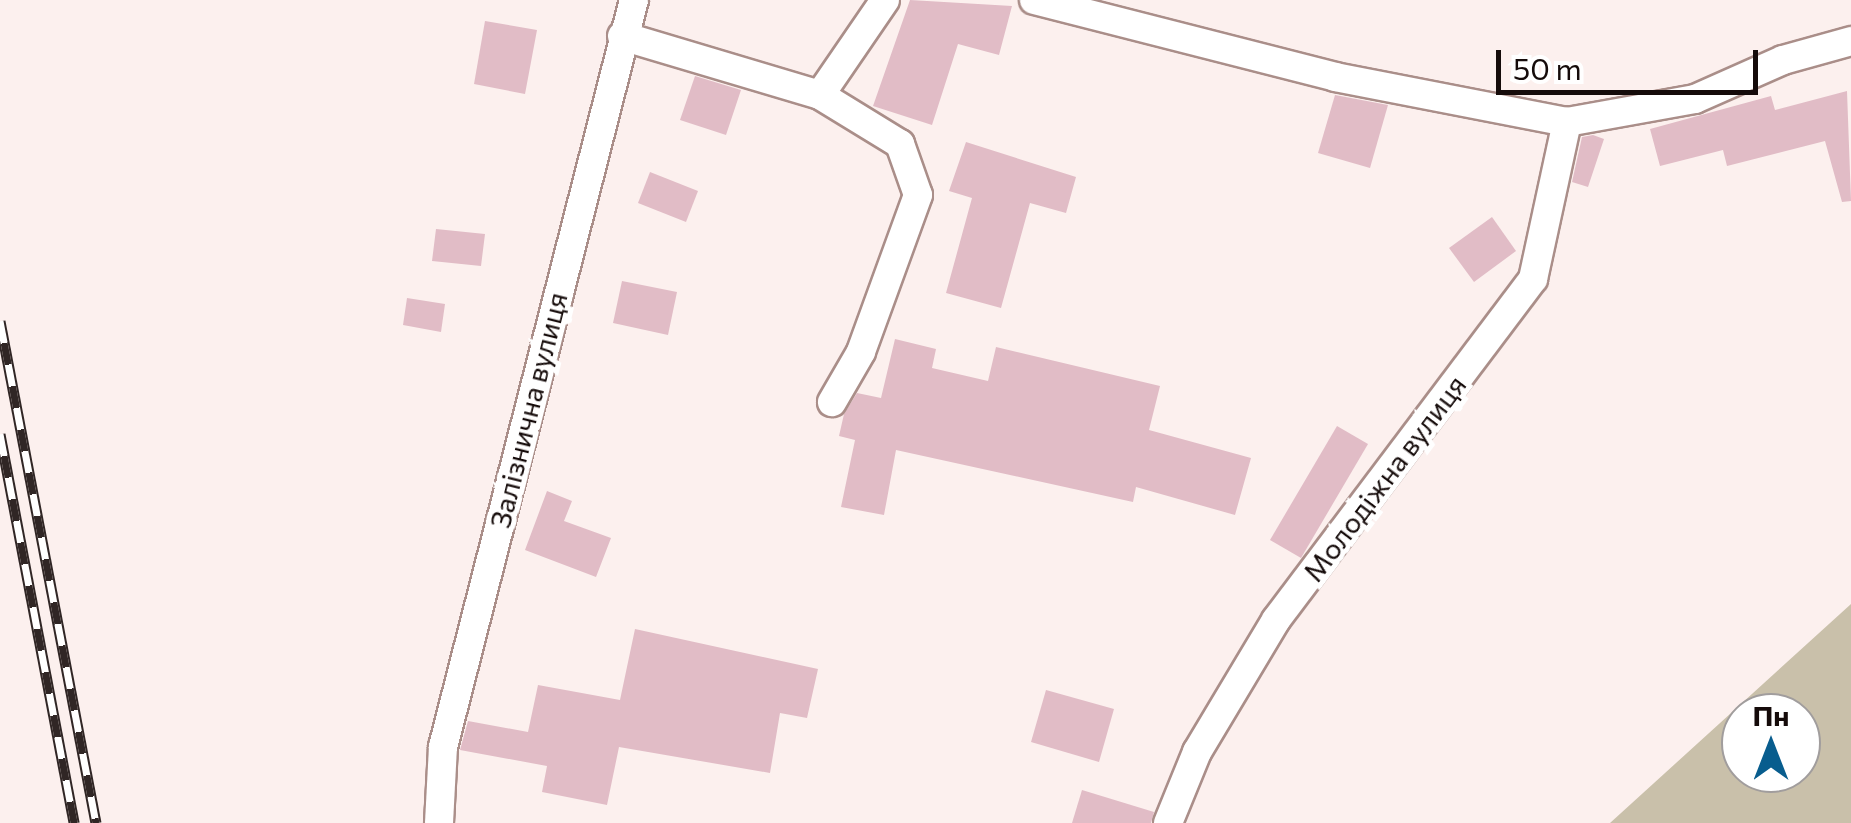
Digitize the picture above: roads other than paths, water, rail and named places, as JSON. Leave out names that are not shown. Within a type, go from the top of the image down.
[{"type":"street","name":"Залізнична вулиця","points":[[439,823],[443,747],[634,0]]},
{"type":"street","points":[[820,95],[885,0]]},
{"type":"street","points":[[1034,0],[1335,76],[1567,122],[1696,99],[1784,60],[1851,41]]},
{"type":"street","points":[[622,36],[820,95],[900,144],[918,195],[861,352],[832,402]]},
{"type":"street","name":"Молодіжна вулиця","points":[[1168,823],[1198,752],[1276,620],[1533,279],[1567,122]]},
{"type":"railway","points":[[0,321],[96,823]]},
{"type":"railway","points":[[0,434],[74,823]]}]
